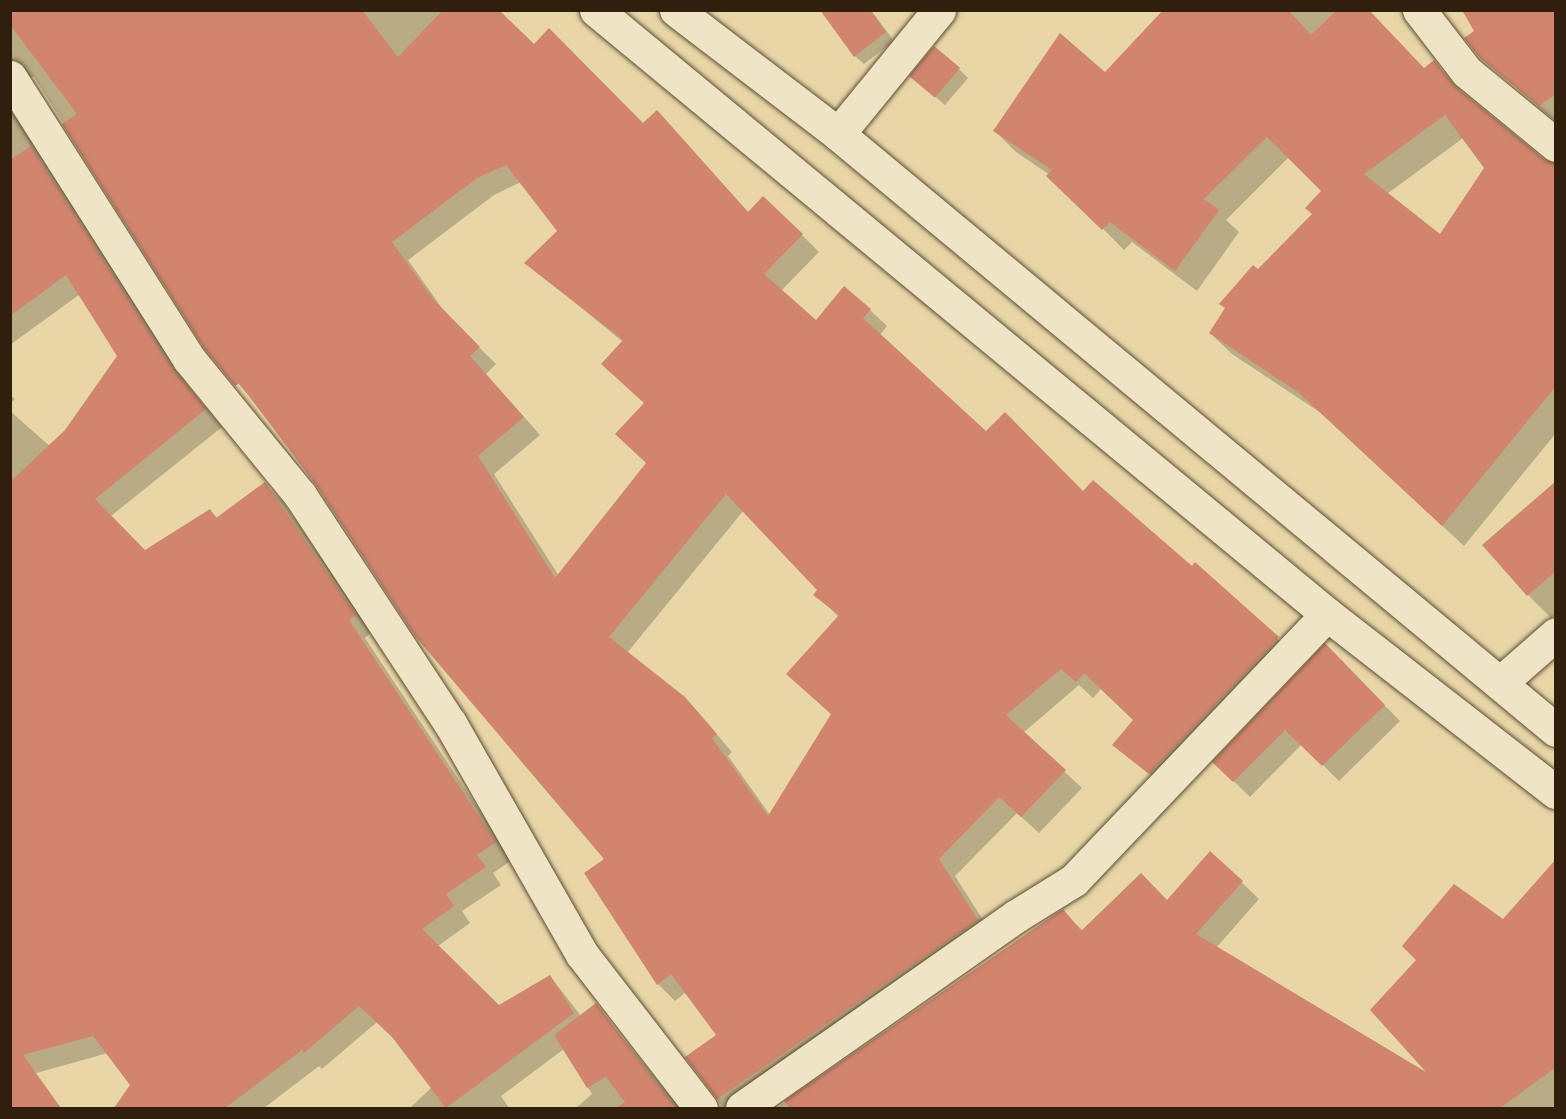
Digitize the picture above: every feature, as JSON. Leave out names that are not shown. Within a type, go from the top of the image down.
[{"type":"street","points":[[596,10],[1327,614],[1556,792]]},
{"type":"street","points":[[676,10],[838,134],[1556,730]]},
{"type":"street","points":[[838,134],[939,10]]},
{"type":"street","points":[[1419,10],[1467,72],[1556,145]]},
{"type":"street","points":[[10,77],[20,116],[189,359],[300,495],[450,723],[582,952],[701,1108]]},
{"type":"street","points":[[742,1108],[1016,916],[1074,880],[1327,614]]},
{"type":"street","points":[[1500,683],[1556,634]]},
{"type":"building","points":[[10,10],[362,10],[398,57],[443,10],[499,10],[534,44],[549,28],[643,123],[657,110],[748,212],[763,196],[803,234],[764,274],[816,320],[844,286],[871,309],[863,318],[986,431],[1005,412],[1083,491],[1093,480],[1192,566],[1195,562],[1279,637],[1149,774],[1112,745],[1133,720],[1084,673],[1076,682],[1061,669],[1006,715],[1066,770],[1021,817],[999,797],[939,859],[978,920],[717,1099],[685,1057],[716,1035],[671,974],[657,985],[584,873],[604,859],[415,636],[316,485],[239,383],[235,386],[204,348],[62,124],[77,114],[10,25]],"holes":[[[506,165],[557,231],[524,263],[623,340],[601,364],[644,403],[615,434],[646,463],[555,578],[478,456],[524,417],[470,356],[480,347],[433,299],[392,242],[477,178]],[[726,494],[817,590],[813,595],[839,615],[786,674],[831,714],[768,816],[712,738],[717,734],[685,697],[609,637]]]},
{"type":"building","points":[[820,10],[870,10],[886,32],[854,57]]},
{"type":"building","points":[[1163,10],[1288,10],[1311,35],[1337,10],[1369,10],[1424,68],[1434,60],[1455,86],[1544,159],[1556,163],[1556,386],[1442,526],[1298,392],[1209,333],[1225,308],[1219,304],[1253,265],[1258,269],[1312,214],[1305,208],[1321,191],[1267,137],[1204,199],[1219,210],[1175,271],[1110,222],[1102,230],[1046,176],[1052,170],[993,131],[1060,33],[1105,72]],"holes":[[[1445,115],[1484,168],[1440,234],[1364,174]]]},
{"type":"building","points":[[1462,10],[1556,10],[1556,94],[1539,106],[1481,59],[1464,38],[1474,31]]},
{"type":"building","points":[[934,46],[960,68],[935,98],[909,76]]},
{"type":"building","points":[[31,146],[173,369],[206,409],[95,499],[145,550],[210,509],[216,518],[265,482],[356,615],[349,620],[496,842],[477,855],[486,867],[446,894],[454,906],[422,929],[499,1005],[550,975],[574,1013],[446,1108],[392,1037],[359,1006],[304,1053],[302,1050],[225,1108],[114,1108],[130,1085],[93,1036],[23,1055],[61,1108],[10,1108],[10,482],[65,430],[117,356],[66,275],[10,316],[10,160]]},
{"type":"building","points":[[1556,481],[1556,571],[1527,596],[1482,545]]},
{"type":"building","points":[[1325,643],[1385,705],[1322,766],[1285,730],[1233,782],[1212,762]]},
{"type":"building","points":[[1210,851],[1243,881],[1196,934],[1426,1072],[1370,1010],[1416,960],[1402,946],[1454,884],[1503,919],[1556,859],[1556,1067],[1500,1108],[789,1108],[784,1101],[1063,909],[1081,931],[1141,873],[1167,900]]},
{"type":"building","points":[[596,1003],[678,1108],[616,1108],[625,1102],[606,1077],[587,1088],[554,1035]]}]
